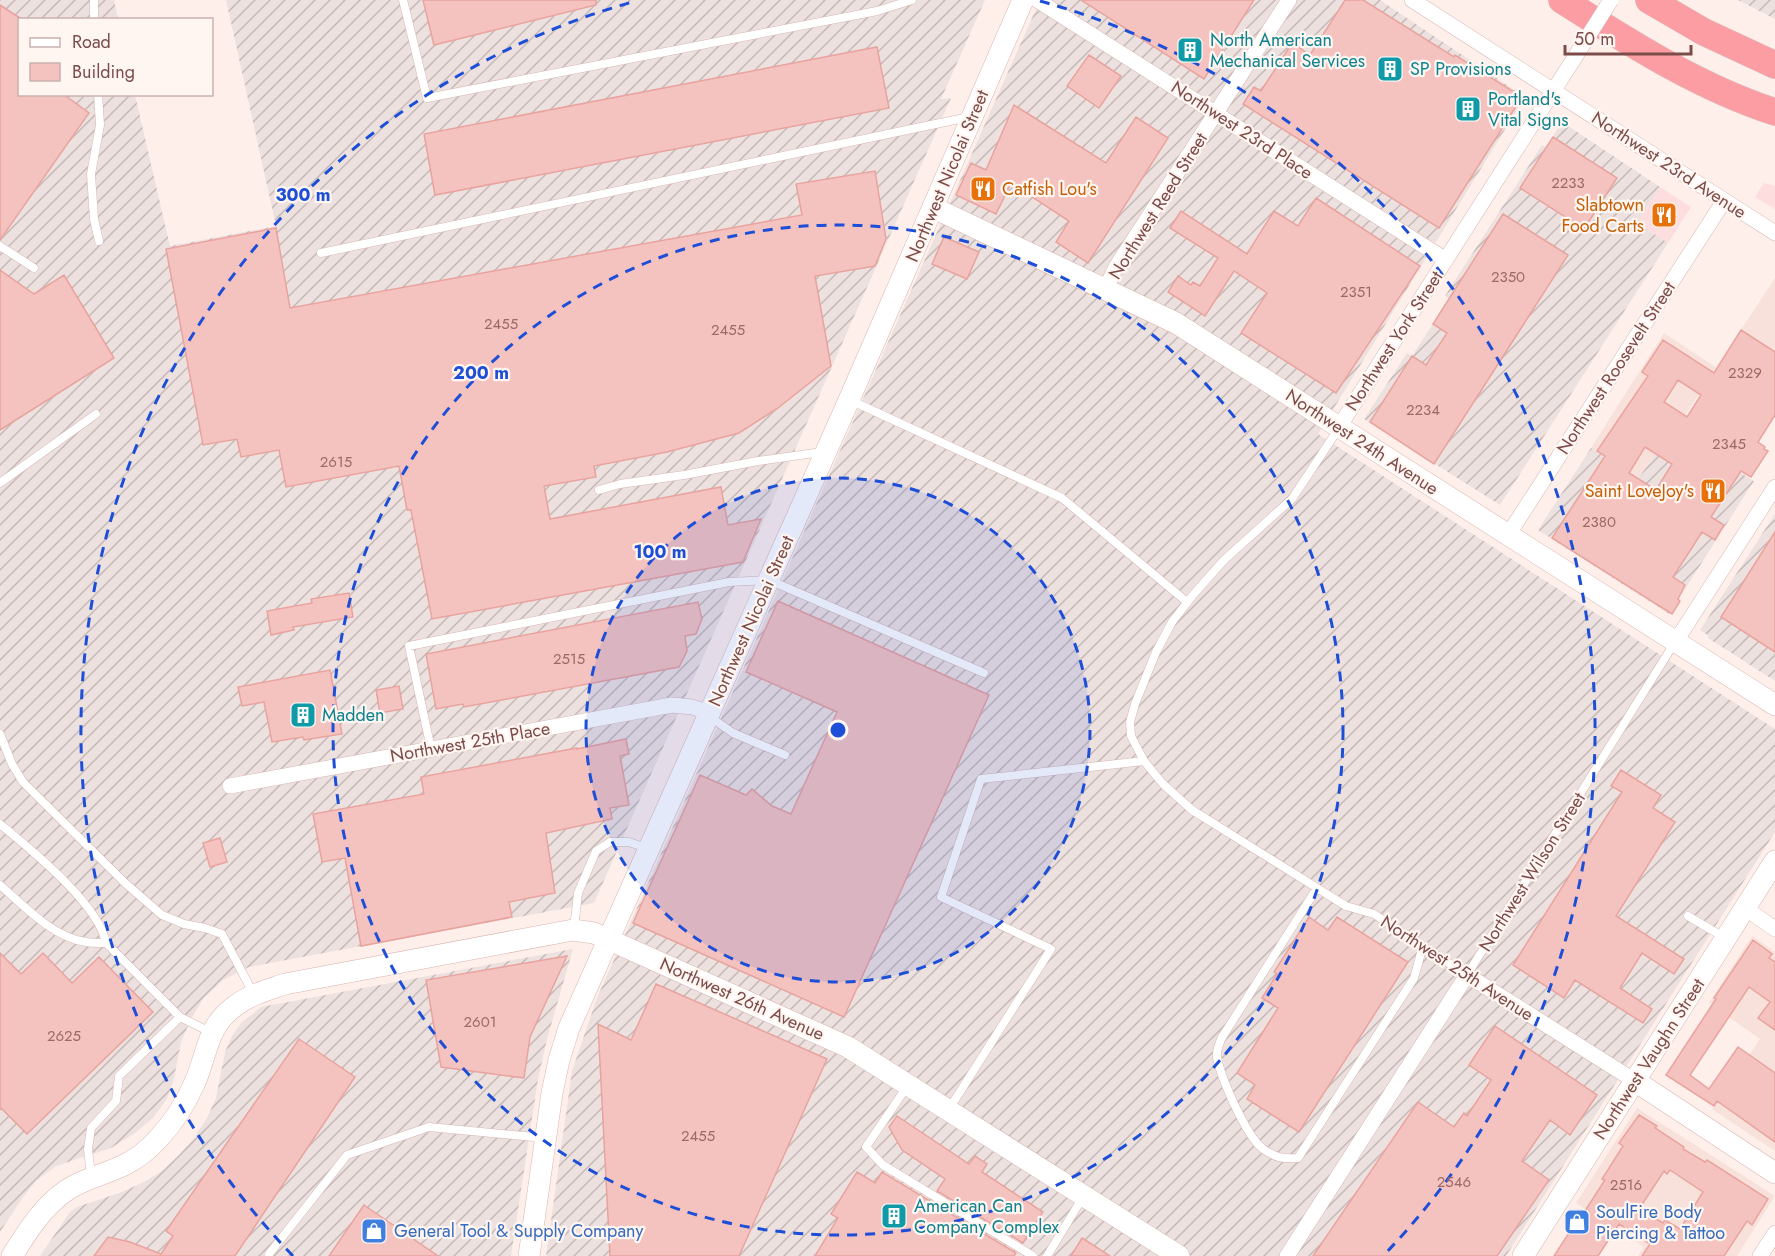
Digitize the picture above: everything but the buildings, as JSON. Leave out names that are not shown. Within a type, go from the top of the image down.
[{"type":"highway","points":[[1562,0],[1649,54],[1692,77],[1721,92],[1775,112]]},
{"type":"highway","points":[[1649,0],[1704,32],[1775,65]]},
{"type":"street","name":"Northwest Nicolai Street","points":[[529,1256],[552,1093],[569,1028],[934,208],[1023,0]]},
{"type":"street","name":"Northwest 23rd Place","points":[[1037,0],[1446,260]]},
{"type":"street","name":"Northwest Reed Street","points":[[1105,290],[1116,267],[1289,0]]},
{"type":"street","name":"Northwest 23rd Avenue","points":[[1412,0],[1775,233]]},
{"type":"street","name":"Northwest York Street","points":[[1339,427],[1611,0]]},
{"type":"street","name":"Northwest Roosevelt Street","points":[[1508,535],[1724,201]]},
{"type":"street","name":"Northwest 24th Avenue","points":[[934,208],[1169,320],[1775,705]]},
{"type":"street","name":"Northwest Wilson Street","points":[[1676,641],[1775,487]]},
{"type":"street","name":"Northwest 25th Place","points":[[230,786],[672,705],[710,714]]},
{"type":"street","name":"Northwest Vaughn Street","points":[[1523,1256],[1775,861]]},
{"type":"street","points":[[1745,908],[1775,929]]},
{"type":"street","name":"Northwest 26th Avenue","points":[[12,1256],[51,1202],[66,1190],[142,1154],[173,1122],[197,1079],[212,1033],[234,1006],[254,995],[285,984],[573,930],[594,933],[826,1036],[876,1063],[1179,1256]]},
{"type":"street","name":"Northwest Wilson Street","points":[[1287,1256],[1467,975]]},
{"type":"street","name":"Northwest 25th Avenue","points":[[1467,975],[1775,1173]]},
{"type":"street","points":[[1760,1256],[1775,1233]]},
{"type":"lane","points":[[94,0],[94,18]]},
{"type":"lane","points":[[403,0],[427,98],[877,11],[912,0]]},
{"type":"lane","points":[[98,96],[100,125],[91,174],[94,219],[99,241]]},
{"type":"lane","points":[[321,253],[973,116]]},
{"type":"lane","points":[[0,246],[34,268]]},
{"type":"lane","points":[[849,400],[1062,498],[1187,602]]},
{"type":"lane","points":[[0,483],[96,414]]},
{"type":"lane","name":"Northwest York Street","points":[[1144,761],[1131,736],[1130,722],[1156,652],[1172,622],[1224,560],[1292,499],[1339,427]]},
{"type":"lane","points":[[599,490],[620,484],[826,452]]},
{"type":"lane","points":[[431,749],[409,646],[729,582],[769,580],[984,673]]},
{"type":"lane","name":"Northwest Wilson Street","points":[[1467,975],[1676,641]]},
{"type":"lane","points":[[710,714],[733,733],[785,755]]},
{"type":"lane","points":[[0,734],[12,764],[23,782],[125,883],[162,915],[184,924],[222,934],[254,995]]},
{"type":"lane","points":[[949,1109],[1050,949],[941,897],[981,779],[1144,761]]},
{"type":"lane","name":"Northwest 25th Avenue","points":[[1144,761],[1163,784],[1192,810],[1346,906],[1374,914],[1467,975]]},
{"type":"lane","points":[[0,824],[45,863],[80,900],[101,928],[105,943],[180,1017],[212,1033]]},
{"type":"lane","points":[[573,930],[578,892],[596,851],[610,842],[629,842],[649,849]]},
{"type":"lane","points":[[0,885],[48,925],[71,938],[105,943]]},
{"type":"lane","points":[[1317,888],[1221,1039],[1216,1054],[1241,1119],[1261,1148],[1282,1160],[1298,1158],[1317,1131],[1414,978],[1423,946]]},
{"type":"lane","points":[[1688,916],[1726,939]]},
{"type":"lane","points":[[92,1178],[88,1149],[91,1128],[116,1101],[119,1076],[180,1017]]},
{"type":"lane","points":[[908,1083],[866,1147],[883,1165],[1033,1256]]},
{"type":"lane","points":[[268,1254],[347,1155],[429,1127],[546,1138]]},
{"type":"lane","points":[[1047,1256],[1084,1196]]},
{"type":"shaded area","points":[[0,0],[114,0],[118,18],[18,18],[18,96],[135,96],[170,246],[276,226],[226,0],[985,0],[941,99],[951,98],[594,903],[249,967],[223,980],[203,999],[191,1019],[181,1042],[167,1099],[153,1118],[111,1148],[56,1166],[36,1181],[0,1232]]},
{"type":"shaded area","points":[[1040,0],[1380,0],[1525,97],[1318,434],[1775,729],[1775,832],[1506,1256],[546,1256],[572,1071],[597,998]]},
{"type":"shaded area","points":[[1738,0],[1775,0],[1775,19]]},
{"type":"shaded area","points":[[1562,122],[1660,187],[1637,223],[1668,243],[1500,505],[1364,419],[1407,353],[1412,356],[1449,299],[1445,296],[1542,145],[1546,147]]},
{"type":"shaded area","points":[[1764,183],[1775,186],[1775,209],[1755,197]]},
{"type":"shaded area","name":"Slabtown Food Carts","points":[[1660,187],[1691,207],[1668,243],[1637,223]]},
{"type":"shaded area","points":[[1775,278],[1775,352],[1741,330]]},
{"type":"shaded area","points":[[1664,333],[1717,368],[1638,479],[1591,448]]},
{"type":"shaded area","points":[[1672,430],[1754,481],[1669,614],[1538,530],[1591,448],[1638,479]]},
{"type":"shaded area","points":[[1775,514],[1775,681],[1708,638],[1709,636],[1700,630]]},
{"type":"shaded area","points":[[1752,936],[1775,952],[1775,1151],[1712,1109],[1760,1039],[1709,1003]]},
{"type":"shaded area","points":[[573,949],[538,1079],[511,1256],[40,1256],[70,1212],[77,1207],[144,1182],[162,1171],[179,1155],[207,1118],[216,1098],[225,1052],[232,1036],[241,1023],[261,1007]]},
{"type":"shaded area","points":[[1637,1108],[1775,1196],[1737,1256],[1638,1256],[1644,1247],[1576,1203]]},
{"type":"place","name":"North American Mechanical Services","points":[[1190,50]]},
{"type":"place","name":"SP Provisions","points":[[1390,69]]},
{"type":"place","name":"Portland's Vital Signs","points":[[1468,109]]},
{"type":"place","name":"Catfish Lou's","points":[[983,189]]},
{"type":"place","name":"Slabtown Food Carts","points":[[1664,215]]},
{"type":"place","name":"Saint LoveJoy's","points":[[1713,491]]},
{"type":"place","name":"Madden","points":[[303,715]]},
{"type":"place","name":"American Can Company Complex","points":[[894,1216]]},
{"type":"place","name":"SoulFire Body Piercing & Tattoo","points":[[1577,1222]]},
{"type":"place","name":"General Tool & Supply Company","points":[[374,1231]]}]
